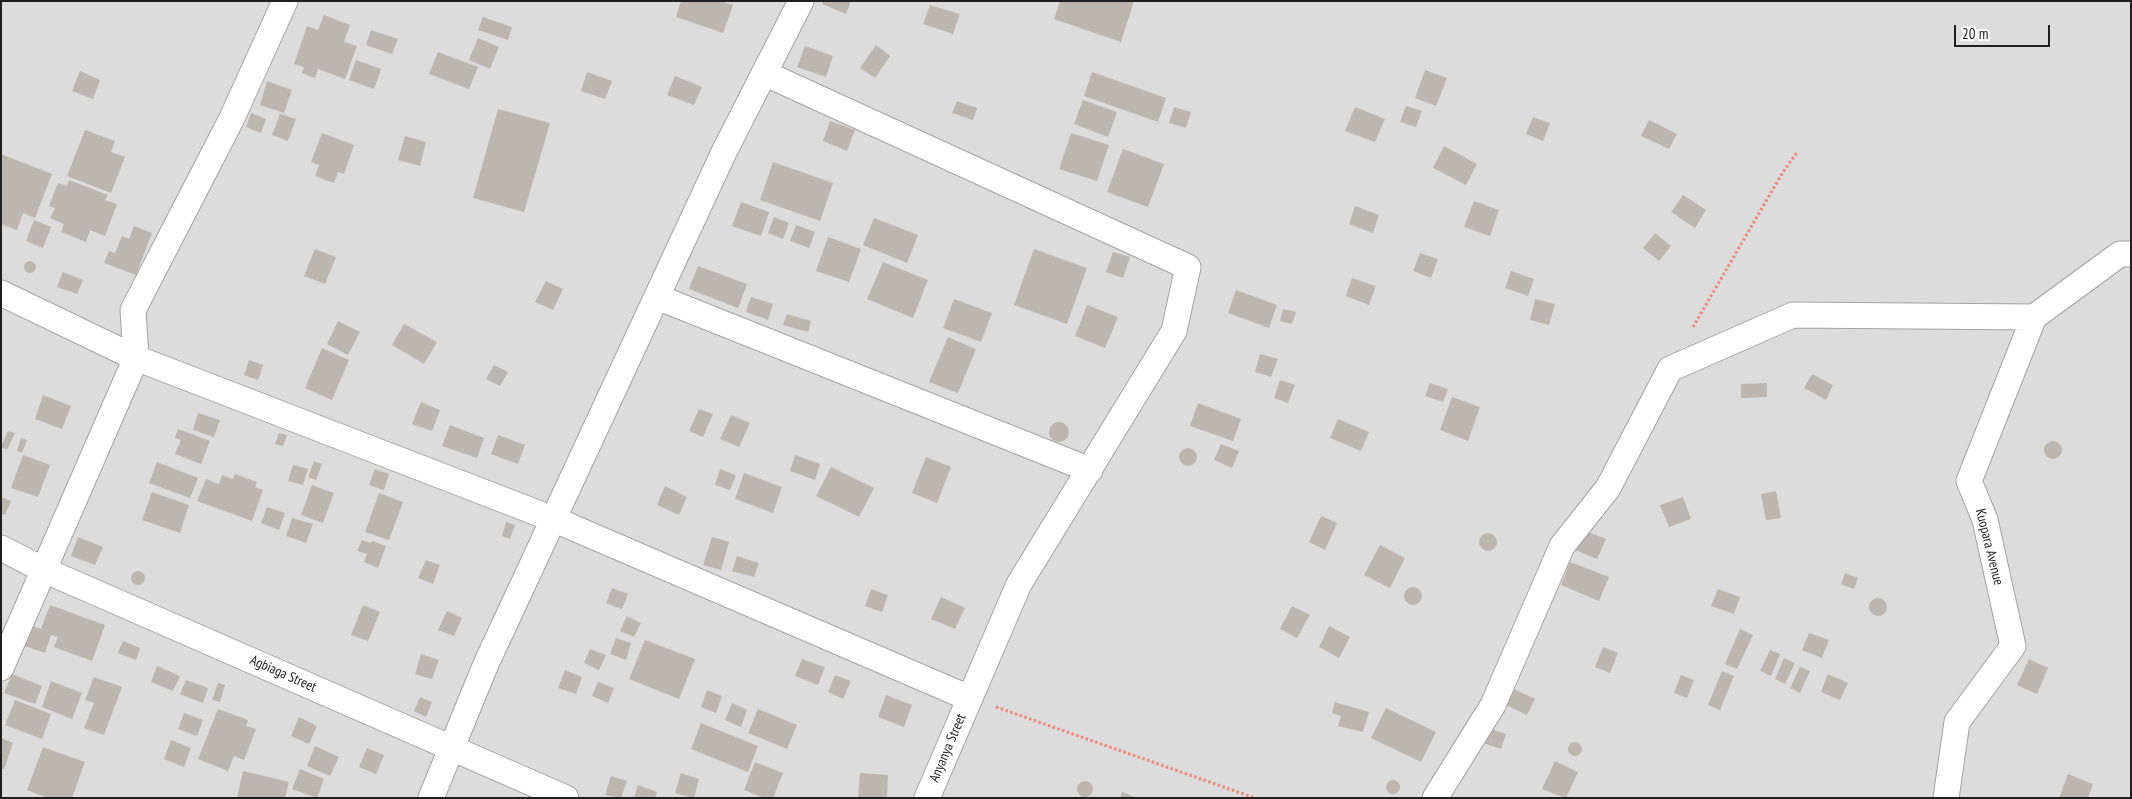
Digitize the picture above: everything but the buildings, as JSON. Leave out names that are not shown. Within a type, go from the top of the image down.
[{"type":"street","points":[[1,668],[136,358],[134,310],[232,118],[285,1]]},
{"type":"street","points":[[431,798],[486,664],[553,519],[724,152],[801,1]]},
{"type":"street","name":"Anyanya Street","points":[[764,73],[1188,267],[1174,332],[1019,584],[927,798]]},
{"type":"street","points":[[1435,798],[1493,705],[1562,546],[1608,488],[1670,369],[1793,315],[2034,317],[2120,254],[2131,254]]},
{"type":"street","points":[[1,294],[136,358],[553,519],[969,698]]},
{"type":"street","points":[[657,297],[1090,470]]},
{"type":"street","name":"Kuopara Avenue","points":[[1946,798],[1956,722],[2013,646],[1985,520],[1969,481],[2034,317]]},
{"type":"street","name":"Agbiaga Street","points":[[1,548],[44,570],[566,798]]},
{"type":"path","points":[[1670,369],[1706,302],[1782,172],[1798,151]]},
{"type":"path","points":[[969,698],[1256,798]]},
{"type":"shaded area","points":[[1,1],[2131,1],[2131,798],[1,798]]}]
